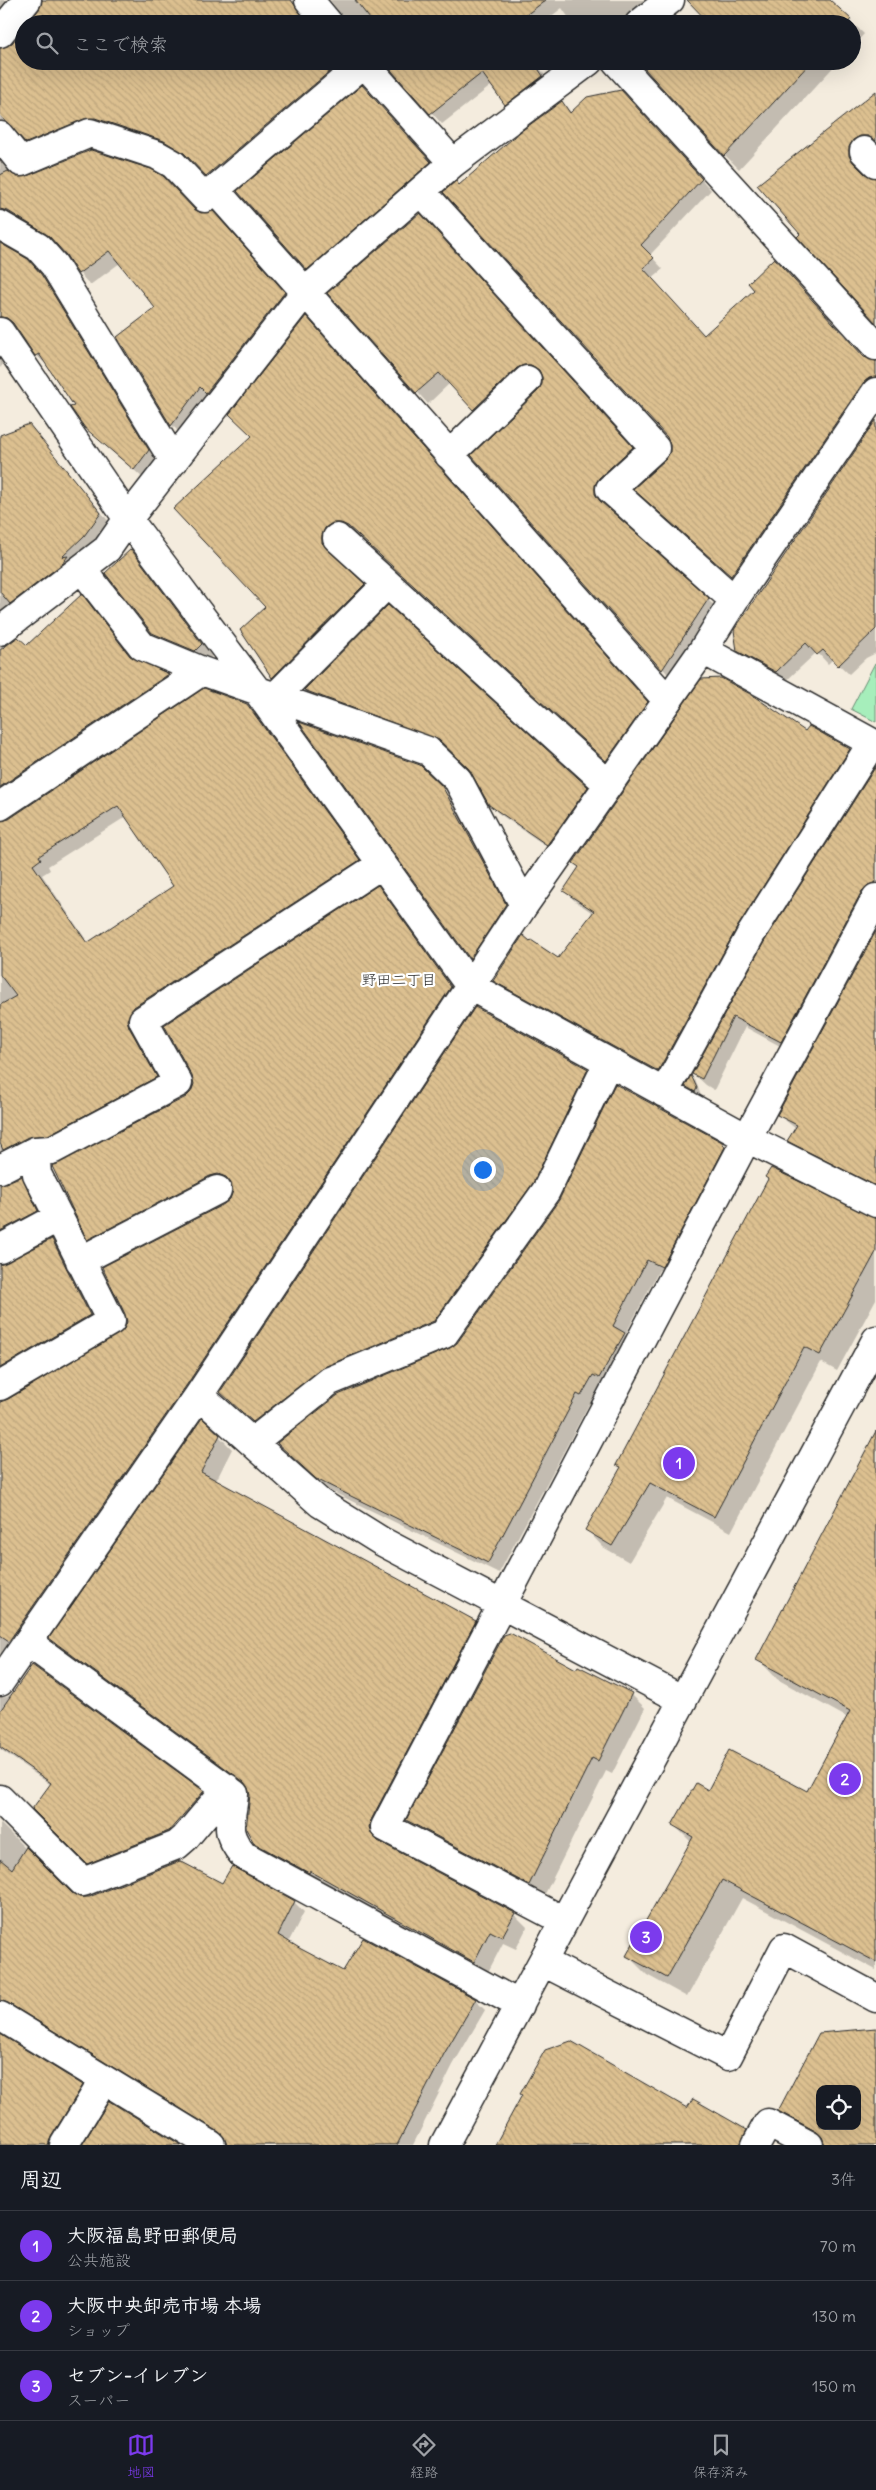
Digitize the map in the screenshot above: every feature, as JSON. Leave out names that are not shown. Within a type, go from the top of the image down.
[{"type":"street","points":[[0,33],[27,0]]},
{"type":"street","points":[[309,0],[322,15]]},
{"type":"street","points":[[651,15],[670,0]]},
{"type":"street","points":[[5,154],[21,162],[90,133],[157,155],[174,164],[205,198],[354,70]]},
{"type":"street","points":[[370,70],[453,164]]},
{"type":"street","points":[[5,619],[82,569],[107,549],[128,519],[305,292],[453,164],[578,70]]},
{"type":"street","points":[[624,70],[876,346]]},
{"type":"street","points":[[215,190],[667,700]]},
{"type":"street","points":[[421,191],[655,448],[610,489],[734,600]]},
{"type":"street","points":[[0,225],[38,247],[54,265],[174,461]]},
{"type":"street","points":[[0,332],[128,519],[266,695],[382,864],[470,986],[747,1138],[876,1203]]},
{"type":"street","points":[[449,455],[527,380]]},
{"type":"street","points":[[0,1682],[29,1643],[199,1395],[524,905],[703,650],[734,600],[876,392]]},
{"type":"street","points":[[337,538],[608,784]]},
{"type":"street","points":[[82,569],[142,646],[202,672],[428,751],[458,780],[524,905]]},
{"type":"street","points":[[266,695],[387,584]]},
{"type":"street","points":[[664,1093],[751,934],[874,744],[703,650]]},
{"type":"street","points":[[0,806],[202,672]]},
{"type":"street","points":[[0,1169],[34,1151],[52,1150],[178,1083],[143,1020],[382,864]]},
{"type":"street","points":[[564,1921],[385,1827],[747,1138],[876,898]]},
{"type":"street","points":[[253,1442],[330,1381],[444,1334],[546,1191],[608,1063]]},
{"type":"street","points":[[0,1386],[112,1321],[37,1174],[34,1151]]},
{"type":"street","points":[[80,1261],[216,1190]]},
{"type":"street","points":[[0,1249],[59,1217]]},
{"type":"street","points":[[444,2145],[876,1340]]},
{"type":"street","points":[[199,1395],[320,1503],[381,1542],[683,1700]]},
{"type":"street","points":[[29,1643],[234,1794],[228,1826],[233,1842],[243,1855],[520,2005]]},
{"type":"street","points":[[0,1799],[83,1882],[177,1845],[227,1788]]},
{"type":"street","points":[[543,1962],[728,2056],[784,1948],[876,1998]]},
{"type":"street","points":[[0,2016],[200,2142]]},
{"type":"street","points":[[64,2145],[104,2080]]},
{"type":"street","points":[[756,2145],[768,2124],[809,2145]]},
{"type":"green space","points":[[876,663],[876,722],[851,709]]},
{"type":"building","points":[[42,0],[291,0],[302,15],[35,15]]},
{"type":"building","points":[[355,0],[546,0],[526,15],[367,15]]},
{"type":"building","points":[[687,0],[830,0],[847,15],[701,15]]},
{"type":"building","points":[[15,40],[15,70],[331,70],[206,176],[184,153],[164,141],[95,118],[84,119],[26,143],[0,115],[0,48],[12,43]]},
{"type":"building","points":[[391,70],[539,70],[543,76],[505,105],[482,73],[430,114]]},
{"type":"building","points":[[646,70],[804,70],[724,156]]},
{"type":"building","points":[[362,85],[431,162],[307,270],[237,191]]},
{"type":"building","points":[[621,90],[702,179],[641,245],[654,258],[643,268],[704,335],[754,290],[748,283],[774,258],[864,357],[876,361],[876,377],[869,378],[863,383],[731,576],[633,489],[666,459],[670,452],[667,437],[443,192],[456,181],[459,185],[520,132],[562,101],[570,113],[587,97]]},
{"type":"building","points":[[876,91],[876,141],[868,136],[860,136],[853,140],[849,147],[849,156],[865,174],[876,178],[876,323],[797,237],[800,234],[757,185]]},
{"type":"building","points":[[91,150],[151,169],[163,176],[194,209],[201,213],[213,211],[285,292],[206,393],[200,387],[171,426],[117,337],[155,308],[109,251],[78,274],[66,255],[49,236],[8,211],[0,209],[0,175],[8,171],[17,177],[27,176]]},
{"type":"building","points":[[420,213],[633,447],[599,478],[595,485],[595,494],[600,501],[709,598],[662,670],[471,455],[538,391],[542,384],[539,370],[531,365],[517,368],[473,410],[439,373],[416,393],[327,293]]},
{"type":"building","points":[[0,243],[28,259],[41,274],[149,450],[134,470],[85,428],[70,407],[74,406],[39,354],[35,356],[13,323],[7,318],[0,317]]},
{"type":"building","points":[[306,316],[648,702],[606,761],[348,526],[341,523],[332,523],[325,528],[322,535],[322,543],[365,584],[272,678],[240,630],[265,607],[173,509],[252,436],[229,414]]},
{"type":"building","points":[[876,420],[876,629],[838,666],[823,650],[817,655],[806,643],[776,672],[737,651],[734,630]]},
{"type":"building","points":[[29,424],[101,513],[84,536],[62,557],[68,556],[62,564],[10,604],[0,592],[0,435]]},
{"type":"building","points":[[131,549],[202,644],[195,651],[152,633],[105,573]]},
{"type":"building","points":[[82,594],[130,656],[169,674],[0,787],[0,650],[18,637],[27,645]]},
{"type":"building","points":[[388,605],[588,787],[547,845],[489,805],[469,769],[439,740],[304,690]]},
{"type":"building","points":[[721,678],[752,695],[805,731],[809,726],[850,749],[738,926],[658,1071],[493,981],[523,935],[558,958],[594,911],[563,891],[579,867],[573,863],[701,679]]},
{"type":"building","points":[[204,688],[247,704],[360,860],[134,1007],[127,1020],[129,1027],[157,1077],[48,1135],[28,1137],[3,1150],[0,1143],[0,1005],[16,996],[0,975],[0,821],[9,819]],"holes":[[[118,806],[173,886],[87,943],[33,865],[41,859],[39,856]]]},
{"type":"building","points":[[299,722],[420,765],[442,786],[506,904],[470,959]]},
{"type":"building","points":[[876,766],[876,882],[868,885],[862,891],[781,1042],[733,1017],[702,1079],[692,1074],[764,942]]},
{"type":"building","points":[[378,885],[451,987],[186,1386],[9,1641],[0,1635],[0,1402],[124,1329],[127,1322],[125,1314],[102,1267],[224,1204],[230,1199],[233,1191],[231,1183],[226,1177],[218,1174],[210,1176],[87,1240],[52,1166],[186,1097],[191,1092],[194,1084],[192,1076],[164,1025]]},
{"type":"building","points":[[876,931],[876,1186],[787,1141],[797,1125],[777,1115]]},
{"type":"building","points":[[475,1007],[588,1069],[533,1183],[434,1321],[324,1367],[253,1422],[220,1392]]},
{"type":"building","points":[[691,1075],[697,1088],[695,1092],[685,1086]]},
{"type":"building","points":[[615,1084],[722,1142],[725,1147],[662,1267],[647,1260],[613,1326],[625,1333],[599,1378],[593,1375],[581,1396],[577,1394],[488,1563],[316,1479],[277,1443],[338,1395],[450,1348],[457,1343],[559,1200]]},
{"type":"building","points":[[771,1168],[876,1218],[876,1252],[820,1355],[804,1347],[714,1517],[650,1483],[612,1546],[585,1530],[621,1467],[616,1465],[768,1179],[765,1177]]},
{"type":"building","points":[[22,1176],[38,1211],[0,1231],[0,1185]]},
{"type":"building","points":[[52,1239],[90,1315],[0,1368],[0,1265]]},
{"type":"building","points":[[202,1418],[220,1435],[201,1472],[476,1621],[369,1827],[372,1835],[378,1841],[515,1913],[502,1937],[490,1931],[474,1962],[310,1871],[309,1873],[254,1843],[246,1829],[250,1795],[244,1782],[49,1638]]},
{"type":"building","points":[[876,1431],[876,1962],[722,1880],[667,1978],[626,1956],[693,1837],[672,1825],[696,1783],[708,1790],[729,1750],[807,1791],[850,1711],[756,1660]]},
{"type":"building","points":[[510,1633],[576,1669],[578,1666],[632,1693],[598,1761],[592,1758],[529,1885],[406,1820],[504,1635]]},
{"type":"building","points":[[32,1665],[204,1791],[169,1831],[87,1864],[32,1809],[51,1783],[0,1747],[0,1711]]},
{"type":"building","points":[[26,1847],[72,1893],[80,1897],[89,1897],[180,1861],[222,1883],[232,1866],[295,1901],[278,1935],[301,1949],[343,1971],[363,1938],[476,1999],[444,2054],[397,2145],[227,2145],[224,2137],[219,2132],[8,2003],[0,2000],[0,1859],[12,1869]]},
{"type":"building","points":[[876,2028],[876,2145],[825,2145],[822,2137],[817,2132],[778,2111],[819,2033]]},
{"type":"building","points":[[0,2034],[83,2085],[48,2145],[0,2145]]},
{"type":"building","points":[[571,2041],[687,2108],[693,2099],[747,2130],[740,2145],[495,2145],[522,2095],[520,2094],[545,2050]]},
{"type":"building","points":[[109,2101],[181,2145],[82,2145]]},
{"type":"place","name":"大阪福島野田郵便局","points":[[679,1463]]},
{"type":"place","name":"大阪中央卸売市場 本場","points":[[845,1779]]},
{"type":"place","name":"セブン-イレブン","points":[[646,1937]]},
{"type":"district","name":"野田二丁目","points":[[399,980]]}]
